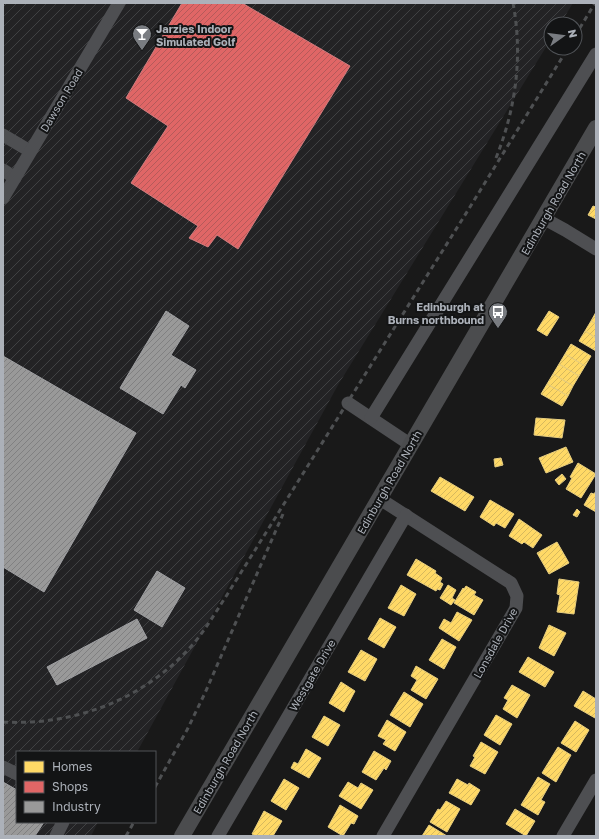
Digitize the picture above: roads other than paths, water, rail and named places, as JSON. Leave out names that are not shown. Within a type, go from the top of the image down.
[{"type":"main road","name":"Edinburgh Road North","points":[[182,836],[596,128]]},
{"type":"street","name":"Dawson Road","points":[[3,198],[119,3]]},
{"type":"street","points":[[371,418],[596,54]]},
{"type":"street","points":[[3,135],[30,152]]},
{"type":"street","points":[[3,170],[15,178]]},
{"type":"street","points":[[543,218],[596,249]]},
{"type":"street","points":[[348,403],[410,445]]},
{"type":"street","name":"Lonsdale Drive","points":[[380,499],[511,583],[517,596],[516,608],[383,836]]},
{"type":"street","name":"Westgate Drive","points":[[218,836],[406,515]]},
{"type":"street","points":[[3,767],[16,774]]},
{"type":"street","points":[[563,836],[596,780]]},
{"type":"street","points":[[56,836],[62,823]]},
{"type":"railway","points":[[496,158],[503,139],[513,101],[516,82],[517,43],[513,3]]},
{"type":"railway","points":[[583,23],[595,3]]},
{"type":"railway","points":[[3,722],[30,722],[56,719],[82,714],[108,705],[131,694],[154,680],[175,663],[194,643],[225,598],[563,56]]},
{"type":"railway","points":[[156,785],[187,730],[205,693],[283,514]]},
{"type":"railway","points":[[126,836],[133,823]]},
{"type":"place","name":"Jarzies Indoor Simulated Golf","points":[[142,51]]},
{"type":"place","name":"Edinburgh at Burns northbound","points":[[498,329]]}]
